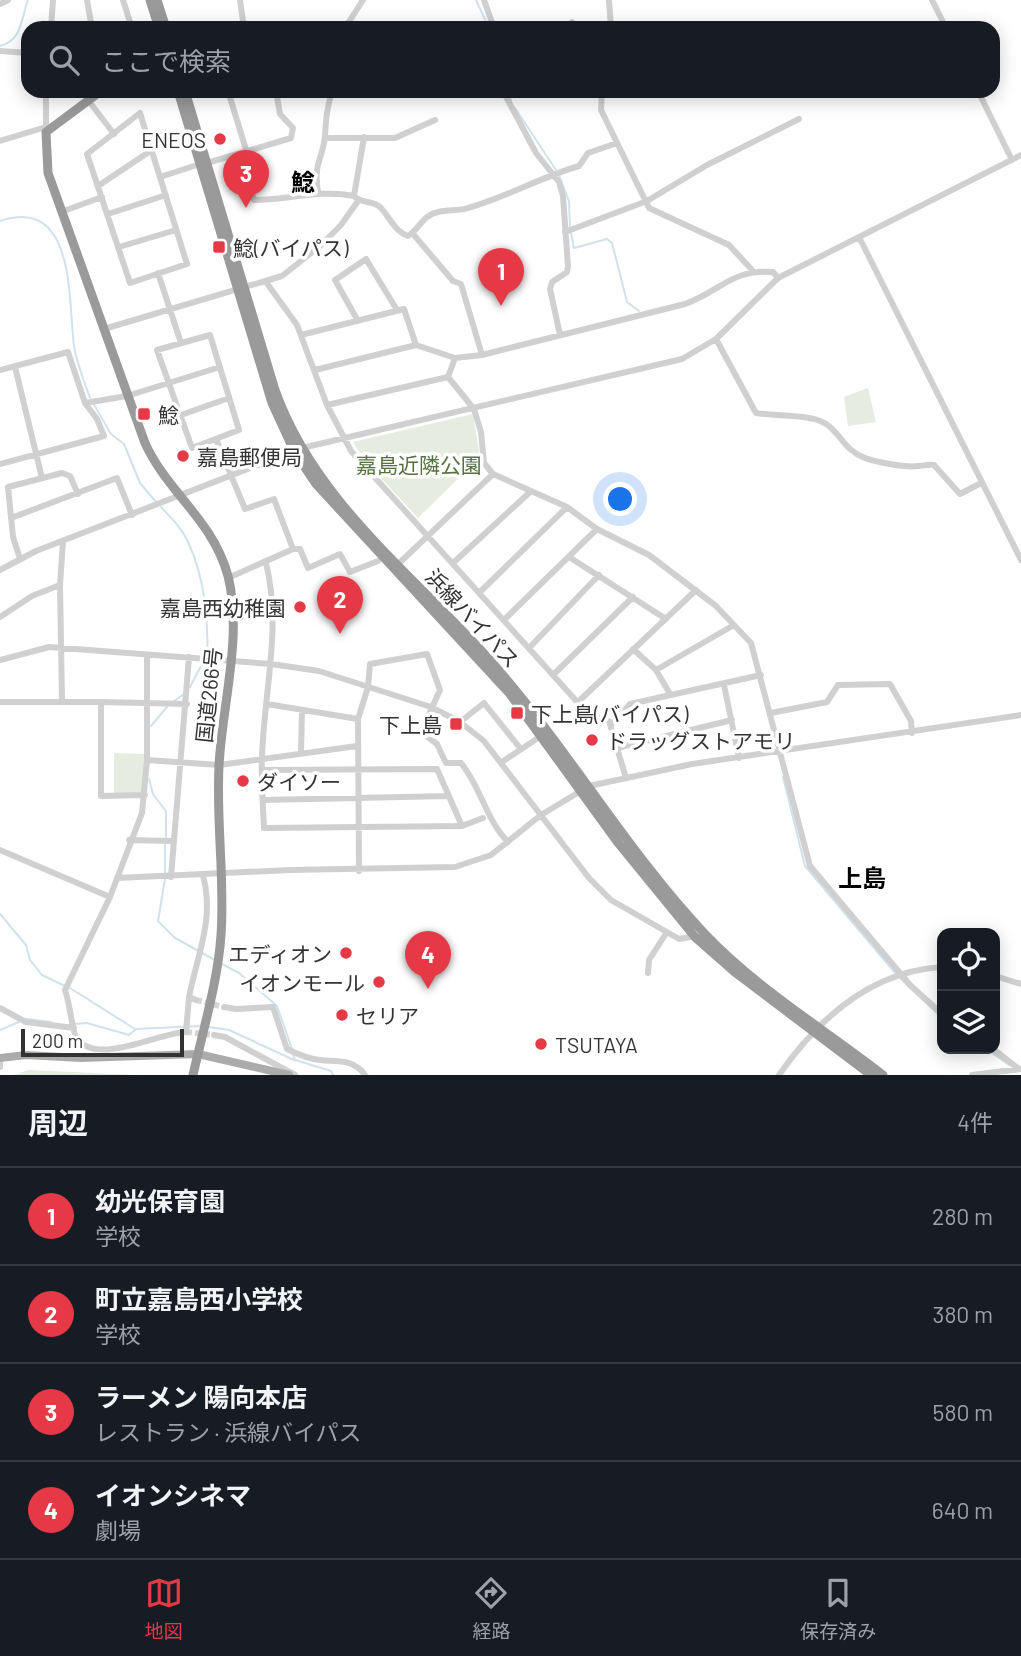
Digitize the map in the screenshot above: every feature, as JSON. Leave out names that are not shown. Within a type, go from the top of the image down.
[{"type":"highway","points":[[150,0],[157,21]]},
{"type":"highway","points":[[157,0],[164,21]]},
{"type":"highway","points":[[46,129],[91,98]]},
{"type":"highway","name":"浜線バイパス","points":[[180,98],[204,164]]},
{"type":"highway","name":"浜線バイパス","points":[[187,98],[272,403],[336,509],[396,566],[545,733],[713,955],[883,1075]]},
{"type":"highway","name":"国道266号","points":[[46,129],[48,173],[60,212],[150,454],[183,496],[217,547],[229,578],[230,660],[219,765],[221,940],[193,1071]]},
{"type":"highway","name":"浜線バイパス","points":[[817,1030],[871,1075]]},
{"type":"main road","points":[[0,1060],[26,1055],[81,1058],[198,1054],[289,1075]]},
{"type":"street","points":[[0,4],[8,0]]},
{"type":"street","points":[[52,21],[53,0]]},
{"type":"street","points":[[87,0],[91,21]]},
{"type":"street","points":[[123,0],[130,21]]},
{"type":"street","points":[[240,0],[243,21]]},
{"type":"street","points":[[350,21],[363,0]]},
{"type":"street","points":[[484,0],[492,21]]},
{"type":"street","points":[[609,0],[610,21]]},
{"type":"street","points":[[932,0],[942,21]]},
{"type":"street","points":[[0,51],[21,52]]},
{"type":"street","points":[[0,141],[46,129],[46,98]]},
{"type":"street","points":[[230,98],[247,153]]},
{"type":"street","points":[[160,177],[291,138],[293,128],[280,114],[277,98]]},
{"type":"street","points":[[318,192],[316,161],[325,138],[324,118],[330,98]]},
{"type":"street","points":[[507,98],[536,153],[552,173],[564,196],[567,272],[552,282],[550,289],[560,335]]},
{"type":"street","points":[[602,98],[601,110],[647,201],[657,214],[729,245],[752,270]]},
{"type":"street","points":[[981,98],[1012,160]]},
{"type":"street","points":[[88,100],[114,134]]},
{"type":"street","points":[[141,113],[187,264],[130,283],[87,154],[114,134],[141,113]]},
{"type":"street","points":[[325,138],[396,138],[435,120]]},
{"type":"street","points":[[565,232],[647,201],[707,165],[799,120]]},
{"type":"street","points":[[104,329],[266,282],[290,271],[341,225],[356,199],[364,137]]},
{"type":"street","points":[[239,155],[254,200],[272,200],[318,192],[356,199],[378,205],[401,234],[408,236],[413,234],[427,216],[447,210],[467,209],[503,197],[552,173],[579,166],[588,153],[617,143]]},
{"type":"street","points":[[98,186],[152,150]]},
{"type":"street","points":[[0,570],[64,541],[298,450],[682,359],[716,339],[778,278],[1021,156]]},
{"type":"street","points":[[108,214],[166,195]]},
{"type":"street","points":[[60,212],[102,197]]},
{"type":"street","points":[[119,247],[176,230]]},
{"type":"street","points":[[413,234],[453,281],[461,284],[482,355]]},
{"type":"street","points":[[859,237],[1021,560]]},
{"type":"street","points":[[358,321],[335,280],[366,259],[397,310]]},
{"type":"street","points":[[315,370],[416,345],[456,358],[482,355],[685,304],[752,270],[773,272],[778,278]]},
{"type":"street","points":[[158,273],[181,343]]},
{"type":"street","points":[[266,282],[301,335],[327,405],[343,439],[592,718],[606,719],[611,725],[626,778]]},
{"type":"street","points":[[301,335],[404,309],[408,313],[416,345]]},
{"type":"street","points":[[210,335],[219,367],[239,430],[192,448],[157,350],[210,335]]},
{"type":"street","points":[[716,339],[756,413],[784,418],[804,416],[822,422],[830,426],[842,444],[865,458],[917,467],[933,465],[960,494],[981,482]]},
{"type":"street","points":[[0,370],[68,352],[85,403],[97,419],[104,436],[0,464]]},
{"type":"street","points":[[448,377],[456,358]]},
{"type":"street","points":[[15,367],[42,478]]},
{"type":"street","points":[[85,403],[127,396],[219,367]]},
{"type":"street","points":[[327,405],[448,377]]},
{"type":"street","points":[[448,377],[474,409],[481,432],[484,463],[493,474],[567,507],[597,529],[649,555],[696,590],[751,643],[771,713],[800,837],[810,866],[901,974],[937,1009]]},
{"type":"street","points":[[181,415],[229,398]]},
{"type":"street","points":[[216,439],[245,509],[274,499],[293,549]]},
{"type":"street","points":[[20,559],[11,518],[8,487],[62,473],[70,476],[78,494]]},
{"type":"street","points":[[396,566],[493,474]]},
{"type":"street","points":[[11,518],[117,478],[132,515]]},
{"type":"street","points":[[453,563],[530,492]]},
{"type":"street","points":[[480,592],[567,507]]},
{"type":"street","points":[[505,619],[597,529]]},
{"type":"street","points":[[62,702],[60,585],[64,541]]},
{"type":"street","points":[[229,578],[293,549],[300,549],[308,568],[340,554],[350,572],[378,561]]},
{"type":"street","points":[[569,557],[666,619]]},
{"type":"street","points":[[266,563],[272,591],[271,664],[262,756],[266,830],[462,826],[483,818]]},
{"type":"street","points":[[530,647],[599,575]]},
{"type":"street","points":[[0,617],[32,596],[60,585]]},
{"type":"street","points":[[578,702],[696,590]]},
{"type":"street","points":[[554,674],[633,597]]},
{"type":"street","points":[[656,670],[734,625]]},
{"type":"street","points":[[0,660],[43,648],[62,647],[271,664],[319,671],[431,707],[460,722],[484,741],[589,878],[611,900],[683,940],[700,935]]},
{"type":"street","points":[[633,649],[656,670],[670,695]]},
{"type":"street","points":[[147,654],[147,760],[142,813],[129,840],[110,897],[65,990],[73,1013],[74,1028],[81,1042],[110,1050],[126,1049],[171,1032],[186,1032],[206,928],[208,893],[203,876]]},
{"type":"street","points":[[359,871],[358,719],[368,687],[370,664],[427,654],[440,690],[421,732],[437,744],[446,763],[461,763],[472,775],[499,833],[508,842]]},
{"type":"street","points":[[171,877],[189,657]]},
{"type":"street","points":[[611,725],[630,704],[761,675]]},
{"type":"street","points":[[771,713],[827,702],[838,685],[890,684],[911,722],[912,733]]},
{"type":"street","points":[[724,685],[739,758]]},
{"type":"street","points":[[0,702],[187,704]]},
{"type":"street","points":[[101,702],[101,796],[145,795]]},
{"type":"street","points":[[460,722],[484,703],[520,748]]},
{"type":"street","points":[[267,704],[358,719]]},
{"type":"street","points":[[302,709],[302,751]]},
{"type":"street","points":[[117,878],[290,870],[359,871],[455,867],[491,855],[541,815],[584,788],[691,764],[781,753],[1021,715]]},
{"type":"street","points":[[617,748],[732,720]]},
{"type":"street","points":[[502,762],[545,733]]},
{"type":"street","points":[[147,760],[219,765],[262,756],[357,746]]},
{"type":"street","points":[[262,771],[437,769],[462,826]]},
{"type":"street","points":[[263,800],[449,796]]},
{"type":"street","points":[[129,840],[173,841]]},
{"type":"street","points":[[0,850],[110,897]]},
{"type":"street","points":[[648,973],[649,960],[667,932]]},
{"type":"street","points":[[779,1075],[817,1030],[861,991],[901,974],[937,968]]},
{"type":"street","points":[[1000,978],[1021,984]]},
{"type":"street","points":[[224,1007],[273,1007],[287,1049],[322,1060],[342,1060],[365,1075]]},
{"type":"street","points":[[0,1008],[26,1022],[74,1028]]},
{"type":"street","points":[[214,1035],[225,1037],[295,1075]]},
{"type":"street","points":[[1000,1054],[1020,1069]]},
{"type":"street","points":[[0,1060],[0,1067]]},
{"type":"street","points":[[972,1075],[1020,1069]]},
{"type":"green space","points":[[868,388],[876,422],[848,426],[844,397]]},
{"type":"green space","name":"嘉島近隣公園","points":[[473,414],[480,457],[418,518],[365,461],[353,442]]},
{"type":"green space","points":[[114,753],[146,754],[144,795],[114,794]]},
{"type":"green space","points":[[28,1070],[138,1075],[14,1075]]},
{"type":"waterway","points":[[22,21],[28,0]]},
{"type":"waterway","points":[[476,0],[486,21]]},
{"type":"waterway","points":[[0,46],[13,39],[21,24]]},
{"type":"waterway","points":[[515,108],[556,170]]},
{"type":"waterway","points":[[559,175],[569,201],[570,227]]},
{"type":"waterway","points":[[0,221],[25,217],[43,223],[55,237],[68,279],[75,353],[90,398]]},
{"type":"waterway","points":[[571,233],[574,248],[607,239],[612,243],[627,302],[639,311]]},
{"type":"waterway","points":[[93,403],[111,434],[124,444],[140,483],[157,503]]},
{"type":"waterway","points":[[161,507],[186,537],[198,569],[206,613],[207,657]]},
{"type":"waterway","points":[[190,687],[202,664],[206,663]]},
{"type":"waterway","points":[[174,701],[184,694]]},
{"type":"waterway","points":[[151,726],[167,707]]},
{"type":"waterway","points":[[783,777],[805,866],[896,974]]},
{"type":"waterway","points":[[149,779],[153,794],[166,811],[166,838]]},
{"type":"waterway","points":[[165,844],[165,873]]},
{"type":"waterway","points":[[165,879],[158,921],[175,938],[197,950]]},
{"type":"waterway","points":[[0,914],[26,945],[30,960],[42,975],[65,986]]},
{"type":"waterway","points":[[202,953],[215,960]]},
{"type":"waterway","points":[[220,963],[239,973],[277,1006],[292,1049]]},
{"type":"waterway","points":[[900,978],[937,1013]]},
{"type":"waterway","points":[[70,988],[135,1029],[200,1026]]},
{"type":"waterway","points":[[26,1019],[51,1022]]},
{"type":"waterway","points":[[0,1030],[21,1021]]},
{"type":"waterway","points":[[74,1024],[87,1023],[129,1035],[135,1030]]},
{"type":"waterway","points":[[209,1027],[229,1030],[294,1060]]},
{"type":"waterway","points":[[293,1054],[295,1060],[331,1071],[333,1075]]},
{"type":"waterway","points":[[993,1054],[1009,1065]]},
{"type":"tunnel","points":[[196,1000],[224,1007]]},
{"type":"tunnel","points":[[186,1032],[214,1035]]},
{"type":"place","name":"ENEOS","points":[[220,139]]},
{"type":"place","name":"ラーメン 陽向本店","points":[[246,208]]},
{"type":"place","name":"鯰(バイパス)","points":[[219,247]]},
{"type":"place","name":"幼光保育園","points":[[501,306]]},
{"type":"place","name":"鯰","points":[[144,414]]},
{"type":"place","name":"嘉島郵便局","points":[[183,456]]},
{"type":"place","name":"嘉島西幼稚園","points":[[300,607]]},
{"type":"place","name":"町立嘉島西小学校","points":[[340,634]]},
{"type":"place","name":"下上島(バイパス)","points":[[517,713]]},
{"type":"place","name":"下上島","points":[[456,724]]},
{"type":"place","name":"ドラッグストアモリ","points":[[592,740]]},
{"type":"place","name":"ダイソー","points":[[243,781]]},
{"type":"place","name":"エディオン","points":[[346,953]]},
{"type":"place","name":"イオンモール","points":[[379,982]]},
{"type":"place","name":"イオンシネマ","points":[[428,989]]},
{"type":"place","name":"セリア","points":[[342,1015]]},
{"type":"place","name":"TSUTAYA","points":[[541,1044]]},
{"type":"district","name":"鯰","points":[[303,181]]},
{"type":"district","name":"上島","points":[[862,877]]}]
